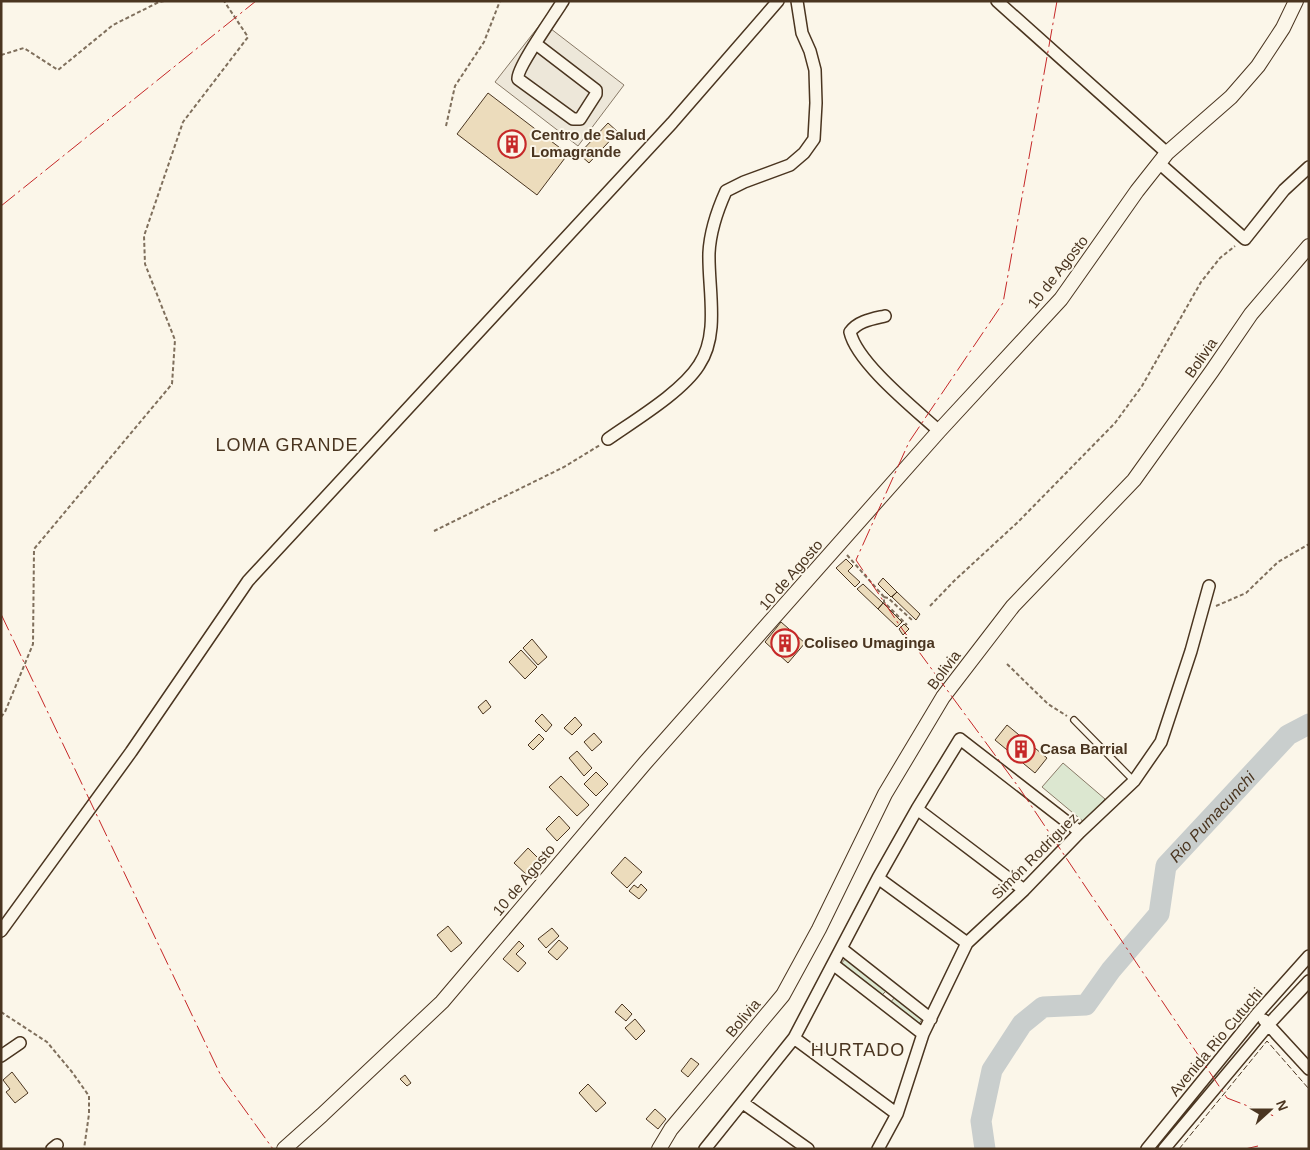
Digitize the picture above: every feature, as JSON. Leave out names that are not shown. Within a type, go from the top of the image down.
[{"type":"street","points":[[536,44],[596,90],[596,94],[580,119],[573,119],[518,79],[517,76],[520,70],[536,44],[563,1]]},
{"type":"street","points":[[1,931],[131,752],[248,581],[672,123],[778,1]]},
{"type":"street","points":[[608,439],[680,387],[700,365],[709,341],[712,316],[709,252],[713,226],[726,191],[744,182],[790,165],[804,153],[814,140],[815,70],[810,51],[802,33],[797,1]]},
{"type":"street","points":[[997,1],[1163,158],[1245,239],[1284,190],[1309,167]]},
{"type":"street","name":"10 de Agosto","points":[[284,1149],[442,1002],[644,763],[939,431],[1061,299],[1163,158],[1231,97],[1258,66],[1283,28],[1296,1]]},
{"type":"street","name":"Bolivia","points":[[659,1149],[671,1129],[783,995],[819,929],[885,794],[943,697],[1013,606],[1134,480],[1251,314],[1309,246]]},
{"type":"street","points":[[885,316],[861,322],[850,332],[851,338],[855,346],[876,372],[939,431]]},
{"type":"street","name":"Simón Rodriguez","points":[[878,1149],[897,1114],[923,1034],[967,943],[1024,890],[1080,832],[1134,781],[1161,742],[1203,611],[1209,586]]},
{"type":"street","points":[[706,1149],[794,1038],[878,878],[960,739],[1080,832]]},
{"type":"street","points":[[917,809],[1024,890]]},
{"type":"street","points":[[878,878],[967,943]]},
{"type":"street","points":[[842,949],[931,1019]]},
{"type":"street","name":"Avenida Rio Cutuchi","points":[[1147,1149],[1257,1014],[1309,956]]},
{"type":"street","points":[[834,965],[923,1034]]},
{"type":"street","name":"Avenida Rio Cutuchi","points":[[1164,1149],[1269,1024],[1309,981]]},
{"type":"street","points":[[882,1002],[892,988]]},
{"type":"street","points":[[1257,1014],[1269,1024],[1309,1069]]},
{"type":"street","points":[[794,1038],[897,1114]]},
{"type":"street","points":[[1,1056],[20,1043]]},
{"type":"street","points":[[743,1103],[808,1149]]},
{"type":"lane","points":[[1074,720],[1134,781]]},
{"type":"path","points":[[1,55],[24,48],[58,70],[113,25],[164,1]]},
{"type":"path","points":[[1,717],[5,712],[33,644],[34,549],[131,430],[172,384],[175,340],[145,264],[144,236],[183,122],[248,37],[224,1]]},
{"type":"path","points":[[446,126],[456,86],[484,42],[500,1]]},
{"type":"path","points":[[930,606],[954,581],[1018,522],[1115,423],[1142,386],[1201,282],[1220,258],[1245,239]]},
{"type":"path","points":[[434,530],[564,467],[608,439]]},
{"type":"path","points":[[1203,611],[1246,593],[1278,562],[1309,544]]},
{"type":"path","points":[[838,545],[884,598],[884,602],[907,625]]},
{"type":"path","points":[[884,598],[888,598],[912,620]]},
{"type":"path","points":[[1007,664],[1048,704],[1074,720]]},
{"type":"path","points":[[1,1012],[46,1042],[72,1072],[89,1096],[89,1114],[84,1149]]},
{"type":"green space","points":[[1063,763],[1105,799],[1085,823],[1042,787]]},
{"type":"green space","points":[[846,958],[887,990],[881,996],[840,965]]},
{"type":"green space","points":[[895,997],[923,1018],[918,1025],[890,1003]]},
{"type":"shaded area","points":[[542,22],[624,85],[578,146],[495,82]]},
{"type":"building","name":"Centro de Salud Lomagrande","points":[[488,93],[568,154],[537,195],[457,134]]},
{"type":"building","points":[[608,123],[618,132],[589,163],[579,154]]},
{"type":"building","points":[[846,559],[853,566],[848,571],[860,582],[855,587],[836,568]]},
{"type":"building","points":[[883,578],[897,592],[891,597],[878,584]]},
{"type":"building","points":[[863,584],[883,603],[878,609],[857,589]]},
{"type":"building","points":[[897,592],[920,614],[916,620],[892,597]]},
{"type":"building","points":[[883,603],[902,622],[897,627],[878,609]]},
{"type":"building","name":"Coliseo Umaginga","points":[[781,622],[805,643],[788,663],[765,642]]},
{"type":"building","points":[[904,624],[909,629],[903,635],[899,629]]},
{"type":"building","points":[[532,639],[547,657],[538,665],[523,648]]},
{"type":"building","points":[[521,650],[537,667],[525,679],[509,662]]},
{"type":"building","points":[[486,700],[491,707],[483,714],[478,707]]},
{"type":"building","points":[[542,714],[552,725],[546,732],[535,721]]},
{"type":"building","points":[[575,717],[582,725],[572,735],[564,728]]},
{"type":"building","name":"Casa Barrial","points":[[1007,725],[1047,758],[1035,773],[995,740]]},
{"type":"building","points":[[594,733],[602,742],[592,751],[584,742]]},
{"type":"building","points":[[539,734],[544,739],[533,750],[528,745]]},
{"type":"building","points":[[577,751],[592,768],[584,776],[569,758]]},
{"type":"building","points":[[596,772],[608,784],[596,796],[584,784]]},
{"type":"building","points":[[561,776],[589,805],[577,816],[549,787]]},
{"type":"building","points":[[559,816],[570,828],[557,841],[546,829]]},
{"type":"building","points":[[528,848],[542,862],[528,876],[514,863]]},
{"type":"building","points":[[625,857],[642,872],[627,888],[611,873]]},
{"type":"building","points":[[641,884],[647,890],[639,899],[629,891],[634,885],[638,888]]},
{"type":"building","points":[[448,926],[462,943],[451,952],[437,935]]},
{"type":"building","points":[[552,928],[559,936],[546,948],[538,939]]},
{"type":"building","points":[[559,940],[568,948],[557,960],[548,952]]},
{"type":"building","points":[[519,941],[524,946],[516,954],[526,963],[518,972],[503,959]]},
{"type":"building","points":[[622,1004],[632,1014],[626,1021],[615,1012]]},
{"type":"building","points":[[635,1019],[645,1031],[636,1040],[625,1028]]},
{"type":"building","points":[[691,1058],[699,1064],[688,1077],[681,1071]]},
{"type":"building","points":[[12,1072],[28,1093],[15,1103],[6,1092],[10,1089],[3,1080]]},
{"type":"building","points":[[405,1075],[411,1083],[407,1086],[400,1079]]},
{"type":"building","points":[[588,1084],[606,1103],[596,1112],[579,1093]]},
{"type":"building","points":[[655,1109],[666,1119],[658,1129],[646,1119]]},
{"type":"waterway","name":"Rio Pumacunchi","points":[[985,1149],[981,1121],[992,1070],[1022,1024],[1043,1007],[1086,1005],[1111,970],[1159,914],[1166,866],[1288,735],[1309,724]]},
{"type":"fence","points":[[1179,1149],[1267,1041],[1309,1089]]},
{"type":"power","points":[[1,206],[256,1]]},
{"type":"power","points":[[1057,1],[1003,303],[909,442],[856,560],[900,626],[1020,789],[1227,1098],[1274,1116]]},
{"type":"power","points":[[1,614],[222,1078],[273,1149]]},
{"type":"power","points":[[1245,1149],[1258,1146]]},
{"type":"place","name":"Centro de Salud Lomagrande","points":[[512,144]]},
{"type":"place","name":"Coliseo Umaginga","points":[[785,643]]},
{"type":"place","name":"Casa Barrial","points":[[1021,749]]},
{"type":"district","name":"LOMA GRANDE","points":[[287,445]]},
{"type":"district","name":"HURTADO","points":[[858,1050]]}]
